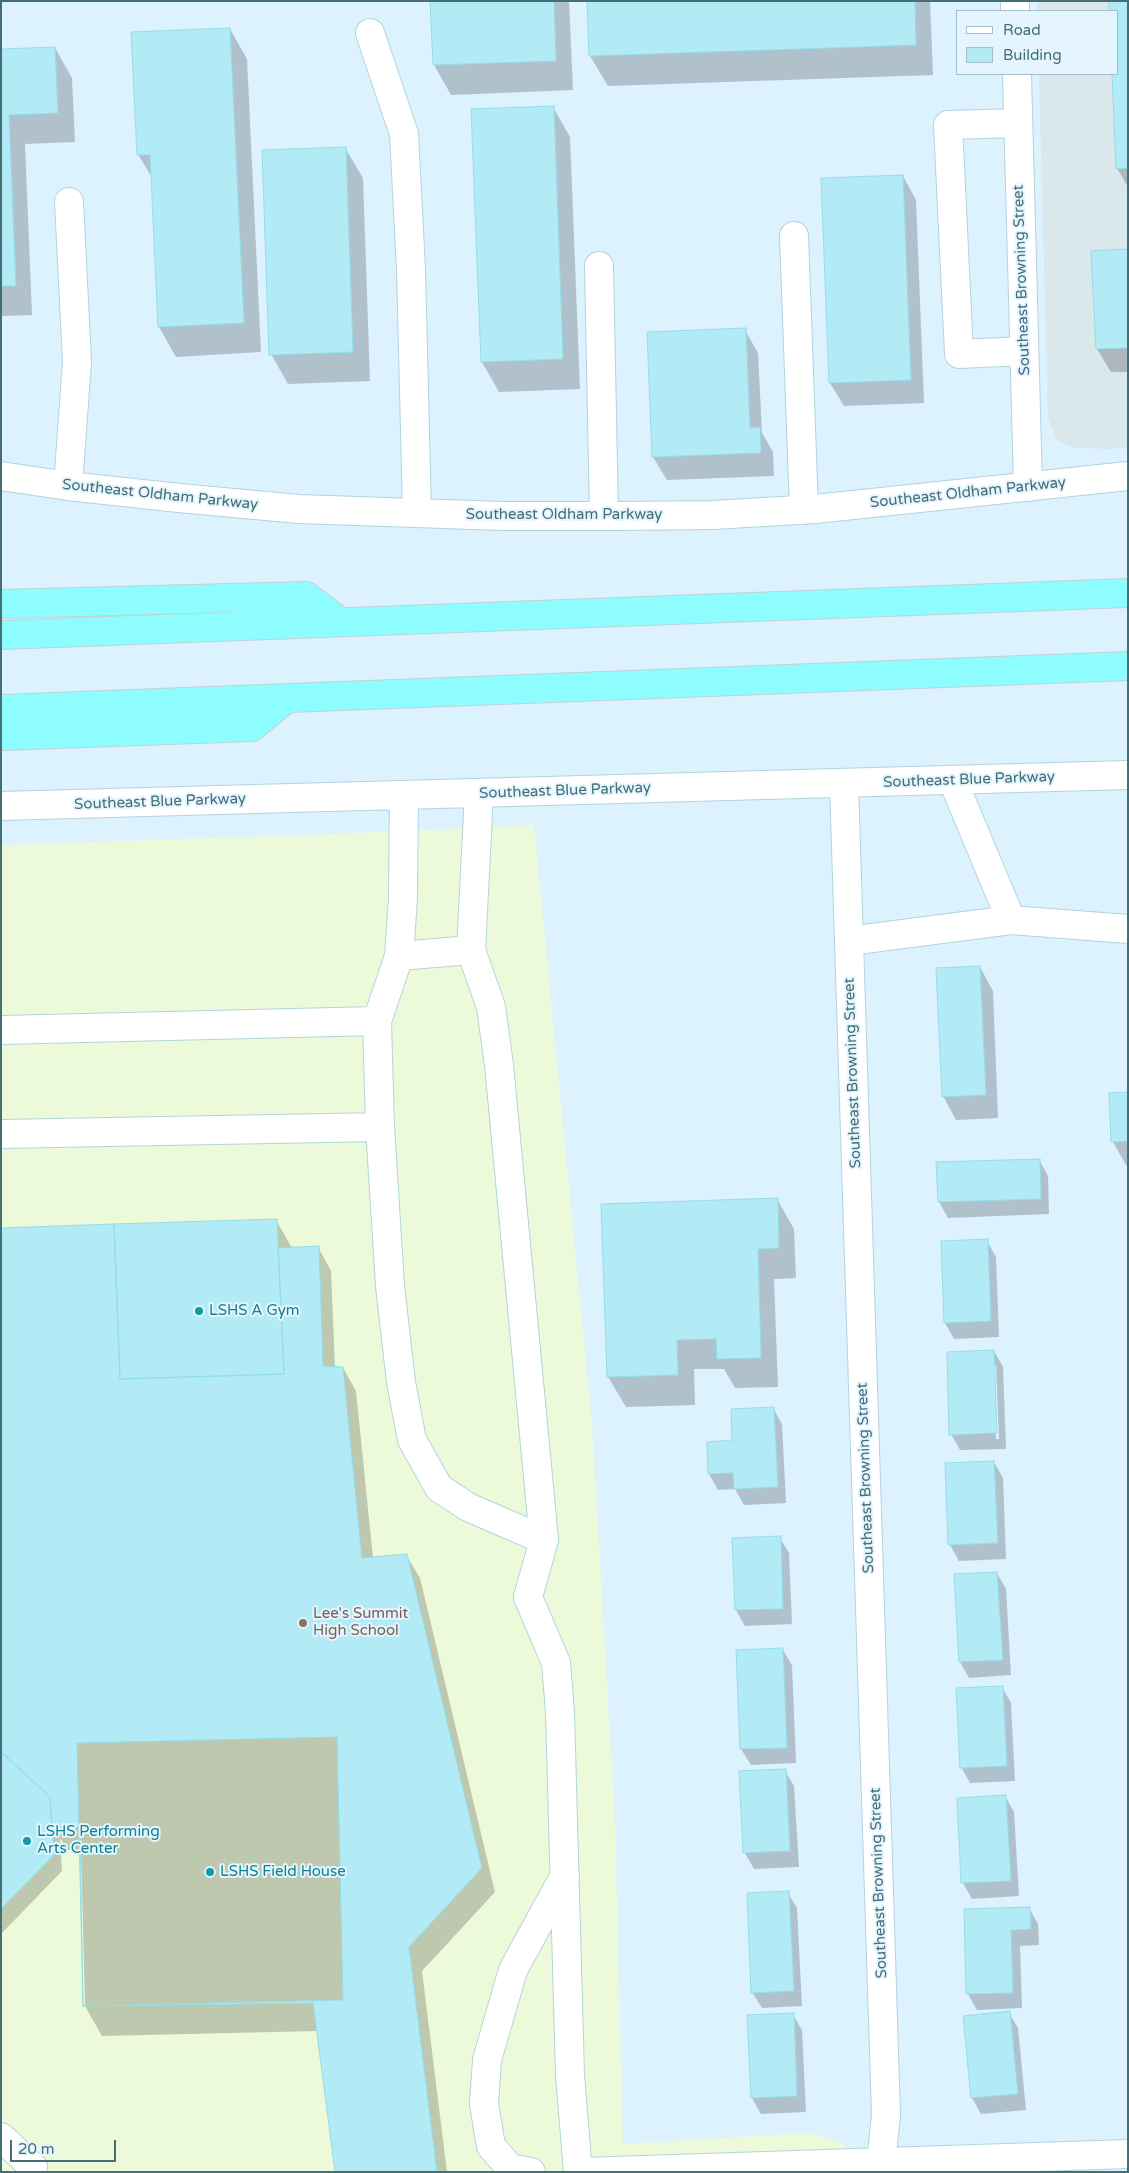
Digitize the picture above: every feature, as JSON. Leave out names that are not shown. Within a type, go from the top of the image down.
[{"type":"highway","points":[[1,635],[1128,592]]},
{"type":"highway","points":[[1,604],[306,596],[339,621]]},
{"type":"highway","points":[[1,709],[1128,666]]},
{"type":"highway","points":[[1,736],[252,727],[287,698]]},
{"type":"street","points":[[370,33],[404,134],[412,269],[416,513]]},
{"type":"street","name":"Southeast Browning Street","points":[[1017,75],[1028,487]]},
{"type":"street","points":[[1018,123],[948,125],[959,354],[1024,351]]},
{"type":"street","points":[[68,486],[77,362],[69,202]]},
{"type":"street","points":[[794,236],[804,510]]},
{"type":"street","points":[[599,266],[604,516]]},
{"type":"street","name":"Southeast Oldham Parkway","points":[[1,476],[68,486],[299,508],[416,513],[604,516],[712,515],[804,510],[1128,476]]},
{"type":"street","name":"Southeast Blue Parkway","points":[[1,806],[1128,775]]},
{"type":"street","points":[[953,781],[1011,920]]},
{"type":"street","name":"Southeast Browning Street","points":[[844,784],[886,2115],[880,2168]]},
{"type":"street","points":[[479,794],[471,950],[491,1007],[499,1065],[544,1540],[528,1596],[556,1662],[560,1712],[570,2075],[578,2172]]},
{"type":"street","points":[[404,795],[403,898],[400,956],[377,1020],[380,1127],[390,1286],[401,1382],[412,1440],[440,1488],[468,1507],[544,1540]]},
{"type":"street","points":[[849,941],[1011,920],[1128,929]]},
{"type":"street","points":[[400,956],[471,950]]},
{"type":"street","points":[[1,1030],[377,1020]]},
{"type":"street","points":[[1,1134],[380,1127]]},
{"type":"street","points":[[531,2172],[510,2168],[490,2146],[484,2104],[487,2060],[513,1970],[565,1874]]},
{"type":"street","points":[[1,2137],[33,2167]]},
{"type":"street","points":[[583,2172],[880,2168],[1128,2154]]},
{"type":"shaded area","points":[[1037,1],[1128,1],[1128,447],[1111,449],[1076,448],[1057,441],[1048,418],[1039,75],[1119,75],[1119,10],[1037,10]]},
{"type":"shaded area","name":"Lee's Summit High School","points":[[534,825],[592,1425],[615,1821],[623,2144],[808,2133],[844,2143],[845,2172],[1,2172],[1,845]]},
{"type":"building","points":[[430,1],[554,1],[556,61],[433,65]]},
{"type":"building","points":[[587,1],[915,1],[916,45],[589,56]]},
{"type":"building","points":[[1109,1],[1128,1],[1128,168],[1116,169],[1112,75],[1119,75],[1119,10],[1109,10]]},
{"type":"building","points":[[230,28],[244,323],[158,327],[150,155],[137,155],[131,32]]},
{"type":"building","points":[[55,47],[58,113],[9,115],[16,286],[1,286],[1,49]]},
{"type":"building","points":[[554,106],[563,359],[481,362],[471,109]]},
{"type":"building","points":[[346,147],[353,352],[269,355],[262,150]]},
{"type":"building","points":[[903,175],[911,380],[829,383],[821,178]]},
{"type":"building","points":[[1128,249],[1128,348],[1096,349],[1091,251]]},
{"type":"building","points":[[746,328],[750,428],[760,427],[761,453],[652,457],[647,332]]},
{"type":"building","points":[[980,966],[986,1095],[942,1097],[936,968]]},
{"type":"building","points":[[1128,1092],[1128,1141],[1111,1142],[1109,1093]]},
{"type":"building","points":[[1040,1159],[1041,1199],[938,1202],[936,1162]]},
{"type":"building","points":[[778,1198],[779,1248],[758,1249],[761,1358],[717,1359],[716,1339],[677,1340],[678,1375],[607,1377],[601,1204]]},
{"type":"building","name":"LSHS A Gym","points":[[277,1219],[284,1374],[120,1379],[114,1224]]},
{"type":"building","name":"Lee's Summit High School","points":[[114,1224],[120,1379],[284,1374],[278,1248],[319,1246],[323,1366],[343,1367],[362,1558],[407,1554],[482,1868],[409,1947],[437,2172],[335,2172],[313,2003],[83,2006],[80,1827],[52,1827],[50,1797],[1,1752],[1,1228]]},
{"type":"building","points":[[988,1239],[991,1321],[944,1323],[941,1241]]},
{"type":"building","points":[[994,1350],[997,1433],[949,1435],[947,1352]]},
{"type":"building","points":[[774,1407],[778,1487],[734,1489],[733,1473],[708,1474],[707,1442],[732,1440],[731,1409]]},
{"type":"building","points":[[994,1461],[998,1543],[948,1545],[945,1463]]},
{"type":"building","points":[[781,1536],[783,1609],[735,1610],[732,1538]]},
{"type":"building","points":[[997,1572],[1003,1660],[959,1662],[954,1574]]},
{"type":"building","points":[[783,1648],[787,1748],[740,1749],[736,1650]]},
{"type":"building","points":[[1003,1686],[1007,1766],[960,1768],[956,1688]]},
{"type":"building","name":"LSHS Field House","points":[[337,1737],[343,2000],[83,2006],[77,1743]]},
{"type":"building","name":"LSHS Performing Arts Center","points":[[1,1752],[50,1797],[54,1855],[1,1909]]},
{"type":"building","points":[[786,1769],[790,1851],[743,1853],[739,1771]]},
{"type":"building","points":[[1006,1795],[1011,1881],[961,1883],[957,1798]]},
{"type":"building","points":[[789,1891],[794,1991],[751,1993],[747,1893]]},
{"type":"building","points":[[1030,1907],[1031,1929],[1011,1930],[1013,1993],[966,1994],[964,1909]]},
{"type":"building","points":[[1010,2011],[1018,2094],[971,2098],[963,2016]]},
{"type":"building","points":[[794,2013],[797,2096],[751,2098],[747,2015]]},
{"type":"place","name":"LSHS A Gym","points":[[199,1311]]},
{"type":"place","name":"Lee's Summit High School","points":[[303,1623]]},
{"type":"place","name":"LSHS Performing Arts Center","points":[[27,1841]]},
{"type":"place","name":"LSHS Field House","points":[[210,1872]]}]
